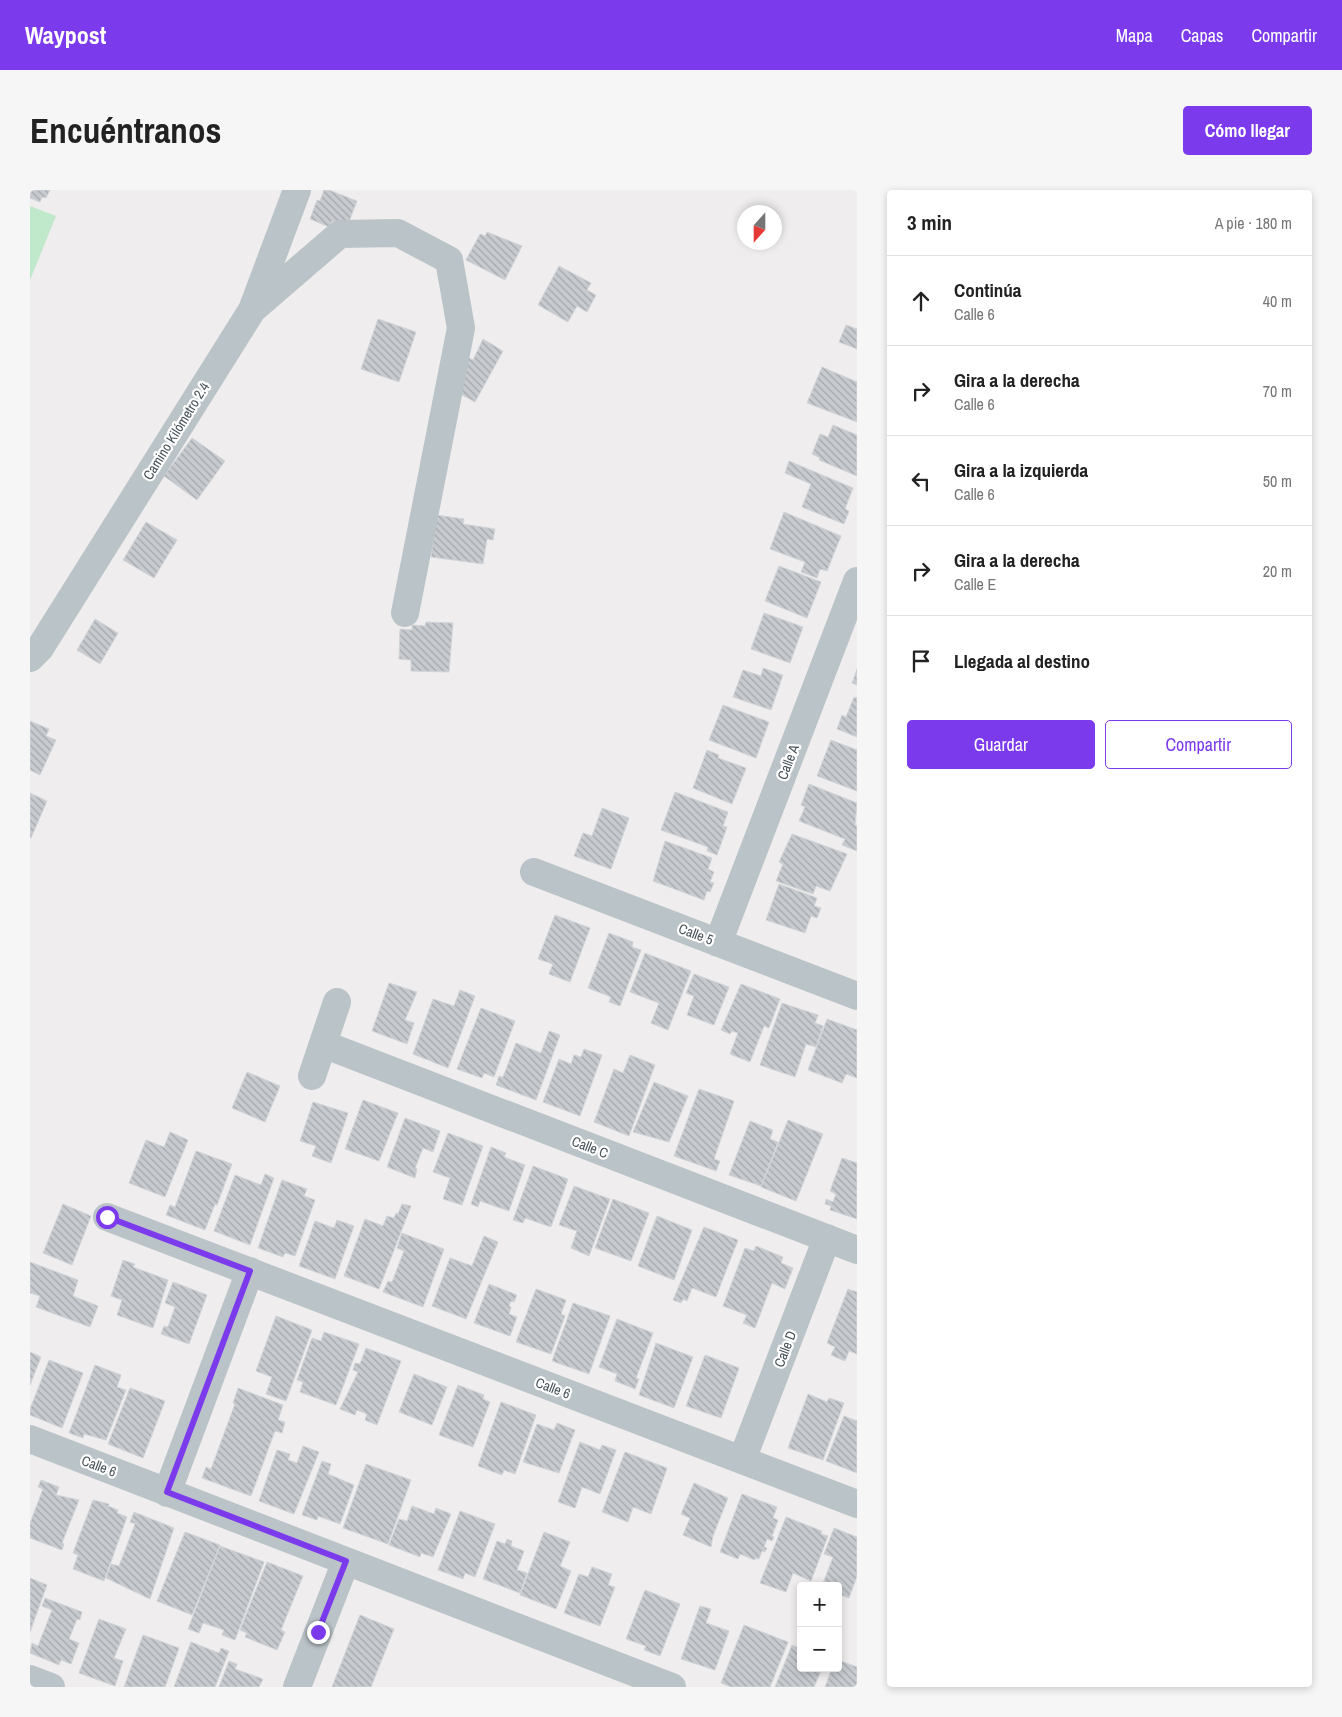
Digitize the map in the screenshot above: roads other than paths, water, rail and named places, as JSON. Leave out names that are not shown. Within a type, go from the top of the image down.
[{"type":"street","name":"Camino Kilómetro 2.4","points":[[30,658],[40,648],[252,310],[297,190]]},
{"type":"street","points":[[252,310],[340,234],[398,233],[449,260],[461,328],[405,612]]},
{"type":"street","name":"Calle A","points":[[718,943],[857,581]]},
{"type":"street","name":"Calle 5","points":[[534,872],[857,996]]},
{"type":"street","points":[[312,1076],[337,1002]]},
{"type":"street","name":"Calle C","points":[[323,1044],[857,1250]]},
{"type":"street","name":"Calle 6","points":[[107,1217],[857,1504]]},
{"type":"street","name":"Calle D","points":[[742,1460],[827,1238]]},
{"type":"street","points":[[167,1492],[250,1271]]},
{"type":"street","name":"Calle 6","points":[[30,1439],[672,1687]]},
{"type":"street","points":[[297,1687],[346,1561]]},
{"type":"street","points":[[30,1679],[51,1687]]}]
